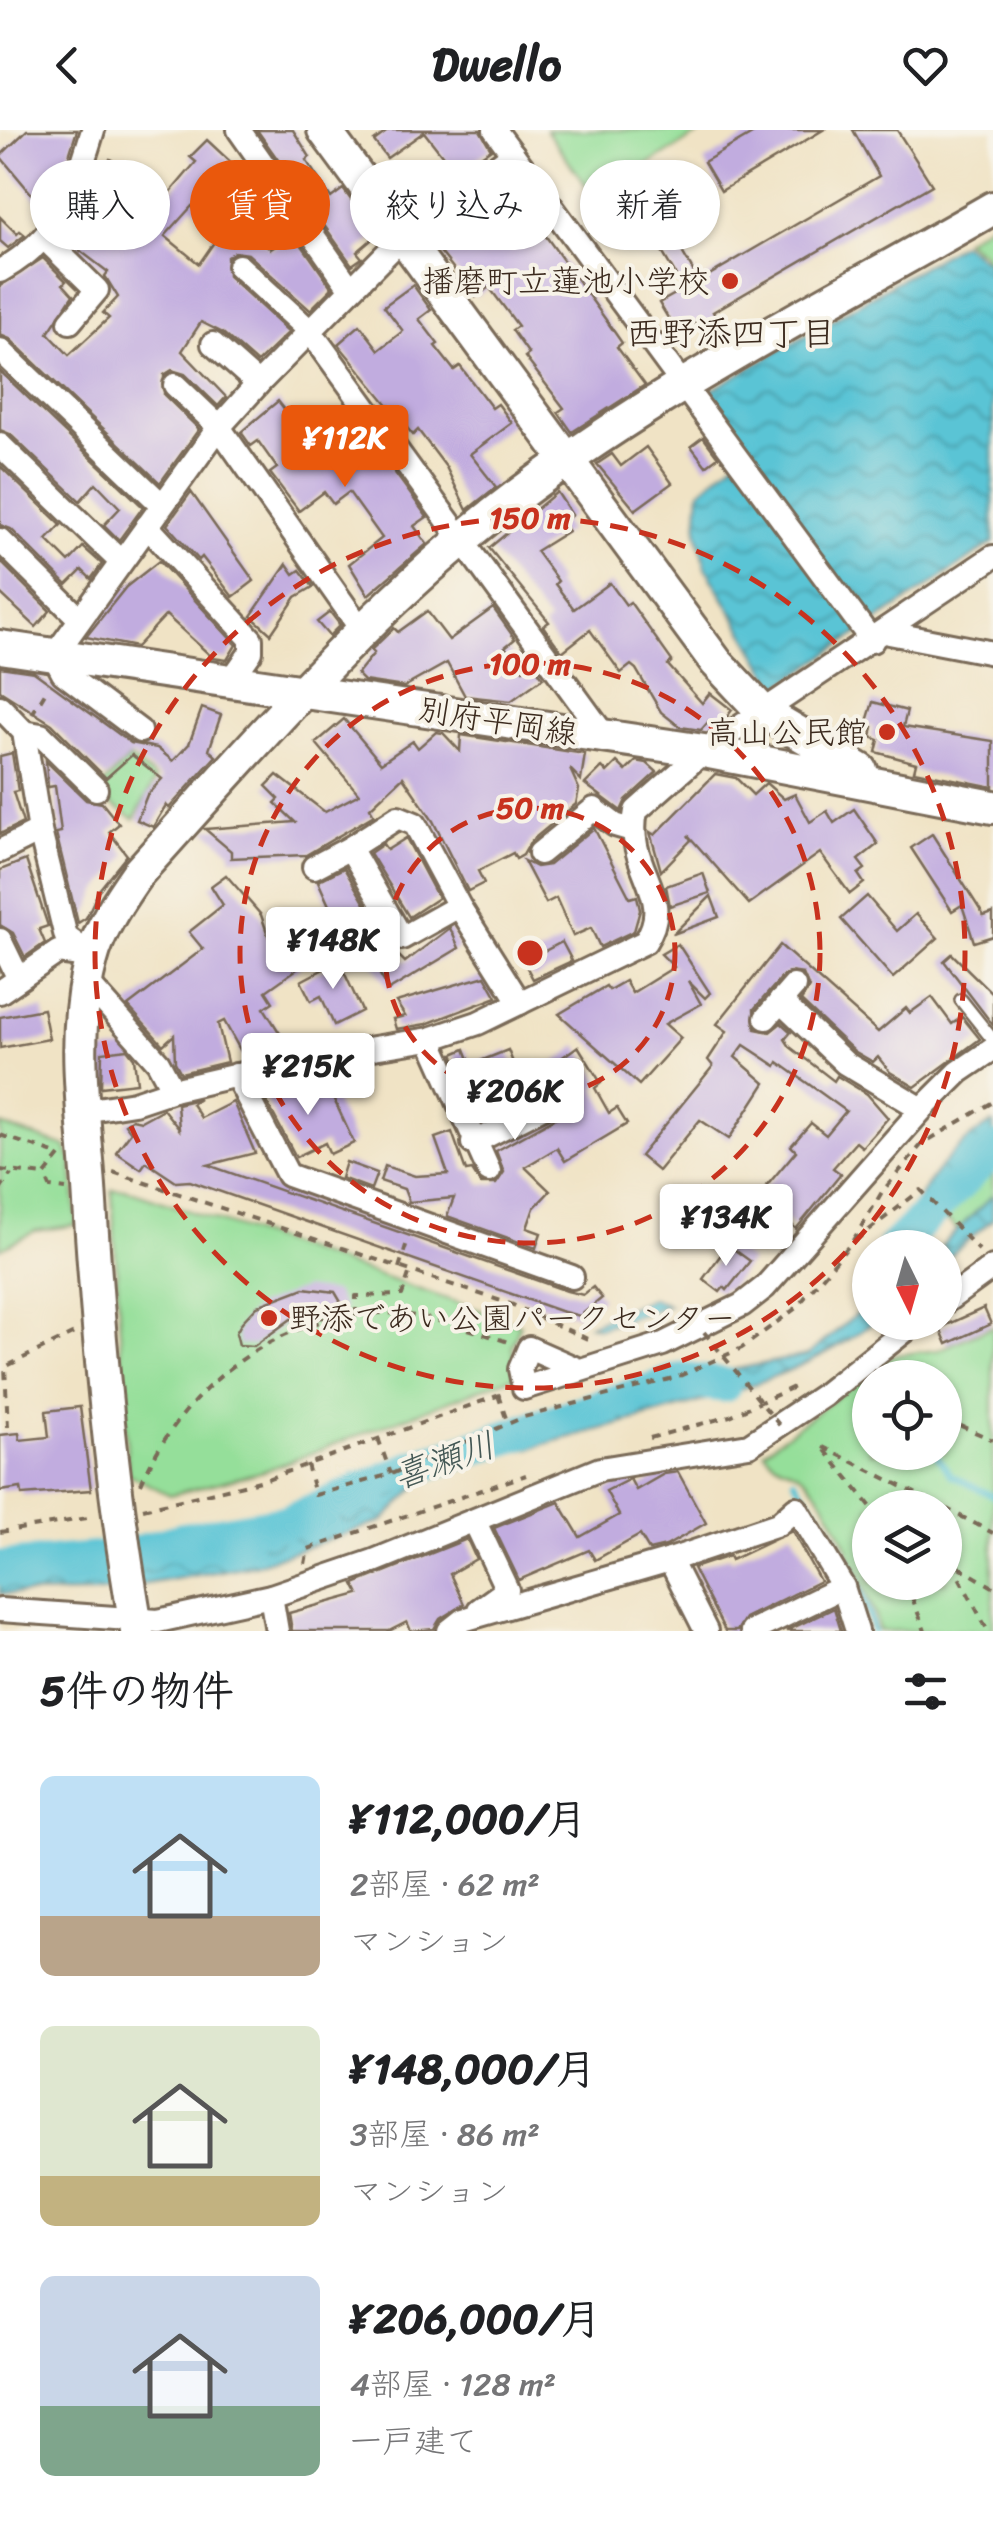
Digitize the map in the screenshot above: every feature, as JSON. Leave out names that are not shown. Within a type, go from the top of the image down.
[{"type":"street","points":[[84,160],[93,130]]},
{"type":"street","points":[[239,130],[350,288]]},
{"type":"street","points":[[324,130],[350,164]]},
{"type":"street","points":[[494,130],[733,451],[878,637],[993,653]]},
{"type":"street","points":[[504,160],[512,154]]},
{"type":"street","points":[[135,1617],[99,1332],[81,1018],[89,968],[115,905],[137,874],[304,690],[464,538],[566,460],[685,386],[993,208]]},
{"type":"street","points":[[0,271],[35,250]]},
{"type":"street","points":[[56,250],[97,290],[84,316]]},
{"type":"street","points":[[140,731],[58,665],[80,619],[219,427],[389,250]]},
{"type":"street","points":[[414,250],[716,662],[763,712],[886,785]]},
{"type":"street","points":[[240,266],[310,332],[464,538],[606,738]]},
{"type":"street","points":[[213,344],[258,384]]},
{"type":"street","points":[[0,350],[161,504]]},
{"type":"street","points":[[175,385],[219,427],[363,632]]},
{"type":"street","points":[[0,445],[120,562]]},
{"type":"street","points":[[148,526],[251,639],[251,652],[230,682]]},
{"type":"street","points":[[0,540],[80,619]]},
{"type":"street","points":[[84,1111],[134,1103],[236,1075],[430,1039],[520,1004],[646,942],[656,926],[658,905],[633,846],[636,811],[704,751],[993,558]]},
{"type":"street","name":"別府平岡線","points":[[0,647],[58,665],[304,690],[704,751],[993,807]]},
{"type":"street","points":[[0,709],[24,732],[41,735],[96,789]]},
{"type":"street","points":[[24,732],[40,831],[66,937],[158,1062],[172,1090]]},
{"type":"street","points":[[540,853],[564,822],[594,809],[616,825],[632,830]]},
{"type":"street","points":[[314,867],[398,817],[416,824],[459,906],[520,1004]]},
{"type":"street","points":[[0,850],[40,831]]},
{"type":"street","points":[[350,848],[402,938],[459,906]]},
{"type":"street","points":[[0,940],[9,985],[58,952],[89,968]]},
{"type":"street","points":[[780,1002],[845,1064],[922,1110]]},
{"type":"street","points":[[430,1039],[489,1171]]},
{"type":"street","points":[[579,1370],[529,1348],[520,1369],[524,1388],[663,1344],[754,1296],[922,1110],[959,1072],[993,1050]]},
{"type":"street","points":[[236,1075],[288,1175],[382,1196],[414,1220],[572,1277]]},
{"type":"street","points":[[474,1144],[514,1110],[551,1104]]},
{"type":"street","points":[[962,1290],[993,1267]]},
{"type":"street","points":[[0,1610],[158,1620],[271,1596],[474,1522],[600,1468],[732,1450],[780,1426],[892,1340]]},
{"type":"street","points":[[456,1626],[778,1524],[796,1508],[842,1587],[857,1631]]},
{"type":"street","points":[[456,1626],[507,1590],[474,1522]]},
{"type":"street","points":[[670,1560],[706,1631]]},
{"type":"street","points":[[752,1631],[842,1587]]},
{"type":"street","points":[[271,1596],[277,1631]]},
{"type":"lane","points":[[961,1000],[993,1040]]},
{"type":"path","points":[[24,732],[58,665]]},
{"type":"path","points":[[0,1135],[74,1159]]},
{"type":"path","points":[[0,1170],[44,1174],[60,1156]]},
{"type":"path","points":[[101,1167],[513,1305],[601,1346]]},
{"type":"path","points":[[0,1190],[11,1174]]},
{"type":"path","points":[[44,1174],[50,1187],[77,1188]]},
{"type":"path","points":[[868,1230],[921,1190],[956,1230]]},
{"type":"path","points":[[398,1268],[414,1220]]},
{"type":"path","points":[[962,1236],[993,1267]]},
{"type":"path","points":[[356,1316],[356,1296],[402,1295],[410,1272]]},
{"type":"path","points":[[122,1517],[158,1448],[200,1393],[259,1348],[288,1334],[356,1316],[406,1315],[529,1348]]},
{"type":"path","points":[[8,1428],[5,1366],[60,1338],[99,1332]]},
{"type":"path","points":[[704,1332],[780,1426]]},
{"type":"path","points":[[0,1532],[122,1517],[190,1501],[264,1480],[524,1388]]},
{"type":"path","points":[[498,1396],[508,1424]]},
{"type":"path","points":[[962,1426],[993,1440]]},
{"type":"path","points":[[378,1438],[391,1474]]},
{"type":"path","points":[[858,1490],[824,1448],[909,1490]]},
{"type":"path","points":[[962,1517],[993,1534]]},
{"type":"path","points":[[962,1570],[993,1587]]},
{"type":"path","points":[[962,1583],[988,1631]]},
{"type":"path","points":[[913,1600],[925,1631]]},
{"type":"green space","points":[[546,130],[706,130],[655,160],[580,160],[580,177]]},
{"type":"green space","points":[[993,221],[993,274],[983,254],[964,240]]},
{"type":"green space","points":[[130,758],[156,779],[134,819],[95,793]]},
{"type":"green space","points":[[0,1125],[66,1147],[72,1162],[77,1225],[35,1231],[0,1249]]},
{"type":"green space","points":[[993,1147],[993,1195],[958,1230],[934,1208],[967,1160]]},
{"type":"green space","points":[[125,1189],[520,1324],[512,1346],[517,1375],[264,1471],[170,1495],[128,1474],[112,1190]]},
{"type":"green space","points":[[993,1326],[993,1631],[879,1631],[869,1600],[962,1600],[962,1490],[852,1490],[852,1560],[813,1486],[764,1451],[852,1386],[852,1470],[962,1470],[962,1360],[887,1360],[894,1355],[938,1350]]},
{"type":"water","points":[[962,243],[985,261],[993,278],[993,543],[777,688],[706,568],[697,531],[700,491],[745,452],[705,394]]},
{"type":"water","points":[[993,1123],[993,1147],[967,1160],[934,1208],[910,1230],[901,1230],[934,1175],[975,1134]]},
{"type":"water","points":[[993,1195],[993,1219],[962,1245],[962,1230],[957,1230]]},
{"type":"water","points":[[651,1298],[669,1305],[599,1328],[589,1325]]},
{"type":"water","points":[[852,1318],[852,1337],[800,1366],[659,1414],[435,1468],[383,1521],[254,1565],[95,1593],[0,1594],[0,1568],[122,1557],[181,1540],[287,1522],[413,1468],[682,1380],[808,1355]]},
{"type":"building","points":[[27,130],[77,130],[68,160],[30,160],[30,192],[0,156]]},
{"type":"building","points":[[257,130],[293,130],[310,157],[278,160]]},
{"type":"building","points":[[389,130],[480,130],[491,149],[475,160],[446,160],[424,132],[387,158],[374,141]]},
{"type":"building","points":[[759,130],[823,130],[721,191],[720,160],[707,160]]},
{"type":"building","points":[[853,130],[897,130],[932,185],[713,312],[722,326],[708,334],[700,320],[677,333],[659,303],[684,289],[661,250],[681,250],[699,281],[879,176]]},
{"type":"building","points":[[207,140],[228,160],[190,157]]},
{"type":"building","points":[[190,169],[190,208],[170,230],[170,193]]},
{"type":"building","points":[[343,189],[350,198],[350,250],[359,250],[362,258],[352,265],[330,234],[330,196]]},
{"type":"building","points":[[0,217],[17,234],[20,231],[25,235],[8,248],[0,241]]},
{"type":"building","points":[[170,240],[199,264],[209,250],[305,250],[332,288],[310,310],[248,254],[235,252],[227,257],[228,276],[289,332],[257,363],[223,333],[201,322],[182,351],[226,397],[218,406],[185,374],[172,370],[164,375],[164,395],[199,429],[160,483],[10,339],[0,335],[0,286],[43,258],[66,281],[63,284],[73,295],[48,333],[69,355],[109,318],[103,313],[118,297],[105,276],[108,272],[79,250],[170,250]]},
{"type":"building","points":[[439,250],[556,250],[622,343],[617,347],[645,385],[572,432],[558,412],[564,408],[525,357],[529,354],[512,330],[518,326],[489,287],[476,297]]},
{"type":"building","points":[[413,285],[431,310],[419,319],[438,344],[435,346],[454,370],[460,366],[492,408],[498,404],[512,423],[470,454],[496,487],[467,510],[446,467],[418,430],[413,435],[338,344],[360,325],[379,350],[403,331],[384,306]]},
{"type":"building","points":[[0,371],[143,507],[119,540],[104,525],[120,508],[96,483],[80,501],[10,434],[0,430]]},
{"type":"building","points":[[278,401],[327,463],[366,433],[427,517],[414,526],[427,544],[368,595],[349,564],[382,538],[349,492],[333,504],[324,492],[299,511],[270,473],[277,468],[258,441],[251,446],[241,432]]},
{"type":"building","points":[[703,437],[718,457],[706,466],[691,446]]},
{"type":"building","points":[[646,447],[672,483],[635,510],[597,464],[612,454],[621,466]]},
{"type":"building","points":[[0,466],[61,525],[47,540],[69,562],[83,547],[102,564],[91,579],[82,570],[67,585],[11,529],[0,525]]},
{"type":"building","points":[[191,492],[254,581],[233,597],[202,557],[199,560],[167,525]]},
{"type":"building","points":[[557,492],[572,515],[562,522],[568,531],[536,551],[558,581],[555,584],[574,609],[610,583],[626,605],[630,602],[672,661],[668,665],[702,703],[710,693],[732,710],[715,726],[709,721],[701,730],[680,727],[661,712],[636,669],[631,665],[621,673],[590,630],[562,652],[543,626],[549,622],[489,548]]},
{"type":"building","points":[[0,561],[50,611],[36,627],[0,593]]},
{"type":"building","points":[[159,561],[236,645],[227,660],[213,658],[166,615],[136,647],[86,637],[126,587]]},
{"type":"building","points":[[287,564],[294,574],[300,570],[313,587],[296,597],[271,634],[251,616]]},
{"type":"building","points":[[493,608],[515,639],[505,647],[523,670],[533,663],[543,678],[511,701],[465,696],[447,663],[404,687],[364,681],[357,674],[374,653],[371,650],[394,628],[398,632],[427,611],[449,640]]},
{"type":"building","points":[[330,612],[340,625],[329,636],[317,622]]},
{"type":"building","points":[[0,667],[34,672],[131,743],[157,748],[173,761],[189,744],[202,708],[221,715],[209,750],[216,756],[169,808],[166,805],[153,827],[137,820],[147,795],[162,779],[132,755],[106,778],[52,724],[0,691]]},
{"type":"building","points":[[873,702],[907,711],[903,727],[993,741],[993,787],[914,771],[916,763],[876,752],[879,740],[871,737],[873,727],[866,725]]},
{"type":"building","points":[[344,719],[381,763],[413,741],[418,748],[436,732],[443,733],[460,751],[461,735],[585,754],[581,780],[570,769],[579,789],[576,804],[531,841],[523,855],[516,859],[513,853],[478,871],[484,883],[468,891],[433,821],[403,777],[370,808],[374,815],[306,855],[231,858],[231,851],[205,829],[295,822],[275,803],[279,799],[266,786],[277,775],[325,812],[359,794],[316,743]]},
{"type":"building","points":[[12,753],[18,791],[13,792],[23,823],[0,834],[0,756]]},
{"type":"building","points":[[46,761],[86,800],[102,803],[119,824],[109,832],[127,855],[99,890],[86,918],[78,923],[56,833],[61,832],[55,786],[48,787]]},
{"type":"building","points":[[636,761],[647,763],[657,772],[626,800],[621,811],[585,784],[602,767],[607,772],[617,762],[626,771]]},
{"type":"building","points":[[715,774],[736,778],[753,795],[766,783],[784,799],[795,794],[810,822],[827,811],[834,823],[854,809],[878,844],[858,860],[865,869],[858,874],[864,883],[850,894],[820,853],[749,904],[688,835],[691,840],[661,871],[650,832],[655,835]]},
{"type":"building","points":[[594,828],[630,898],[637,896],[640,910],[634,931],[600,947],[591,928],[573,936],[556,898],[546,903],[524,861],[536,867],[549,865]]},
{"type":"building","points":[[932,834],[984,916],[993,913],[993,936],[974,942],[962,905],[952,911],[911,848]]},
{"type":"building","points":[[406,838],[438,898],[409,917],[370,853],[383,844],[387,850]]},
{"type":"building","points":[[26,860],[48,926],[39,929],[45,943],[25,957],[13,933],[0,925],[0,870]]},
{"type":"building","points":[[344,868],[374,919],[367,922],[378,949],[355,963],[318,881]]},
{"type":"building","points":[[703,873],[710,893],[670,906],[666,886]]},
{"type":"building","points":[[226,875],[261,915],[270,941],[279,935],[300,967],[266,991],[273,1002],[264,1008],[286,1043],[260,1055],[256,1049],[244,1057],[224,1021],[218,1024],[227,1062],[181,1073],[175,1062],[174,1035],[163,1045],[128,1006],[203,949],[189,932],[223,905],[211,886]]},
{"type":"building","points":[[711,896],[719,917],[673,934]]},
{"type":"building","points":[[867,896],[897,931],[916,914],[938,938],[893,978],[841,919]]},
{"type":"building","points":[[450,928],[459,948],[389,990],[373,963],[394,951],[405,962]]},
{"type":"building","points":[[562,942],[572,961],[533,979],[524,962]]},
{"type":"building","points":[[678,944],[710,993],[705,998],[688,981],[701,1004],[665,1024],[681,1038],[639,1085],[559,1014],[606,986],[609,990],[625,981],[632,993],[674,967],[661,954]]},
{"type":"building","points":[[780,945],[878,1032],[906,1008],[910,1013],[932,997],[952,1024],[962,1017],[980,1039],[915,1087],[890,1072],[878,1057],[873,1062],[854,1051],[801,1001],[809,988],[803,974],[790,972],[783,976],[754,1009],[755,1029],[770,1032],[781,1023],[791,1032],[785,1039],[790,1047],[834,1081],[837,1076],[867,1094],[888,1118],[862,1147],[856,1142],[833,1168],[841,1174],[796,1229],[760,1194],[796,1151],[791,1146],[811,1123],[826,1135],[846,1111],[778,1062],[776,1066],[744,1045],[735,1057],[765,1083],[729,1139],[700,1120],[658,1171],[640,1156],[713,1066],[708,1060],[727,1031],[717,1024]]},
{"type":"building","points":[[952,954],[993,994],[993,1025],[944,961]]},
{"type":"building","points":[[339,961],[362,1011],[334,1025],[321,996],[311,1001],[301,981]]},
{"type":"building","points":[[485,976],[497,997],[426,1024],[396,1029],[393,1019],[405,1016],[396,1002]]},
{"type":"building","points":[[43,1009],[49,1039],[0,1048],[0,1017]]},
{"type":"building","points":[[578,1046],[601,1083],[595,1088],[609,1113],[617,1108],[627,1124],[565,1161],[557,1148],[525,1167],[550,1191],[534,1208],[527,1228],[541,1233],[536,1248],[447,1216],[454,1198],[409,1202],[404,1189],[380,1181],[385,1166],[415,1176],[448,1174],[435,1138],[452,1132],[466,1171],[472,1170],[481,1184],[496,1184],[504,1172],[496,1151],[559,1116],[565,1097],[551,1088],[499,1113],[494,1102],[477,1108],[453,1054],[465,1049],[470,1062],[478,1062],[508,1050],[517,1073],[524,1068],[532,1079]]},
{"type":"building","points":[[127,1049],[134,1058],[137,1083],[101,1087],[102,1052]]},
{"type":"building","points":[[283,1080],[291,1096],[325,1080],[354,1143],[330,1154],[325,1143],[296,1157],[260,1089]]},
{"type":"building","points":[[199,1099],[192,1104],[201,1118],[233,1102],[255,1153],[208,1165],[567,1291],[583,1295],[593,1287],[602,1298],[580,1316],[560,1311],[190,1181],[176,1182],[146,1162],[141,1169],[116,1152],[131,1132],[125,1124],[132,1119],[141,1121],[163,1109],[179,1129],[177,1104]]},
{"type":"building","points":[[346,1162],[377,1173],[371,1189],[341,1178]]},
{"type":"building","points":[[728,1245],[750,1261],[727,1290],[724,1287],[720,1292],[703,1279]]},
{"type":"building","name":"野添であい公園パークセンター","points":[[304,1288],[335,1292],[345,1309],[328,1318],[291,1319],[254,1346],[239,1345],[236,1333],[257,1306]]},
{"type":"building","points":[[984,1308],[991,1324],[962,1337],[962,1318]]},
{"type":"building","points":[[80,1407],[91,1490],[22,1495],[21,1488],[0,1491],[0,1435],[19,1433],[20,1440],[49,1437],[46,1411]]},
{"type":"building","points":[[678,1472],[706,1523],[666,1546],[649,1550],[640,1535],[595,1560],[589,1550],[519,1580],[494,1528],[559,1502],[580,1537],[619,1515],[606,1491],[630,1479],[636,1490],[664,1474]]},
{"type":"building","points":[[792,1531],[820,1581],[745,1618],[737,1631],[725,1631],[693,1568],[729,1556],[731,1560]]},
{"type":"building","points":[[467,1539],[476,1559],[450,1574],[464,1604],[440,1619],[434,1629],[411,1631],[407,1622],[389,1631],[292,1631],[289,1613],[359,1594],[354,1584]]},
{"type":"building","points":[[834,1608],[841,1631],[786,1631]]},
{"type":"waterway","name":"喜瀬川","points":[[912,1230],[993,1150]]},
{"type":"waterway","name":"喜瀬川","points":[[0,1568],[122,1557],[181,1540],[287,1522],[413,1468],[682,1380],[724,1385]]},
{"type":"waterway","points":[[947,1470],[993,1496]]},
{"type":"waterway","points":[[794,1479],[842,1551],[873,1631]]},
{"type":"place","name":"播磨町立蓮池小学校","points":[[730,281]]},
{"type":"place","name":"高山公民館","points":[[887,732]]},
{"type":"place","name":"野添であい公園パークセンター","points":[[269,1318]]},
{"type":"district","name":"西野添四丁目","points":[[731,333]]}]
